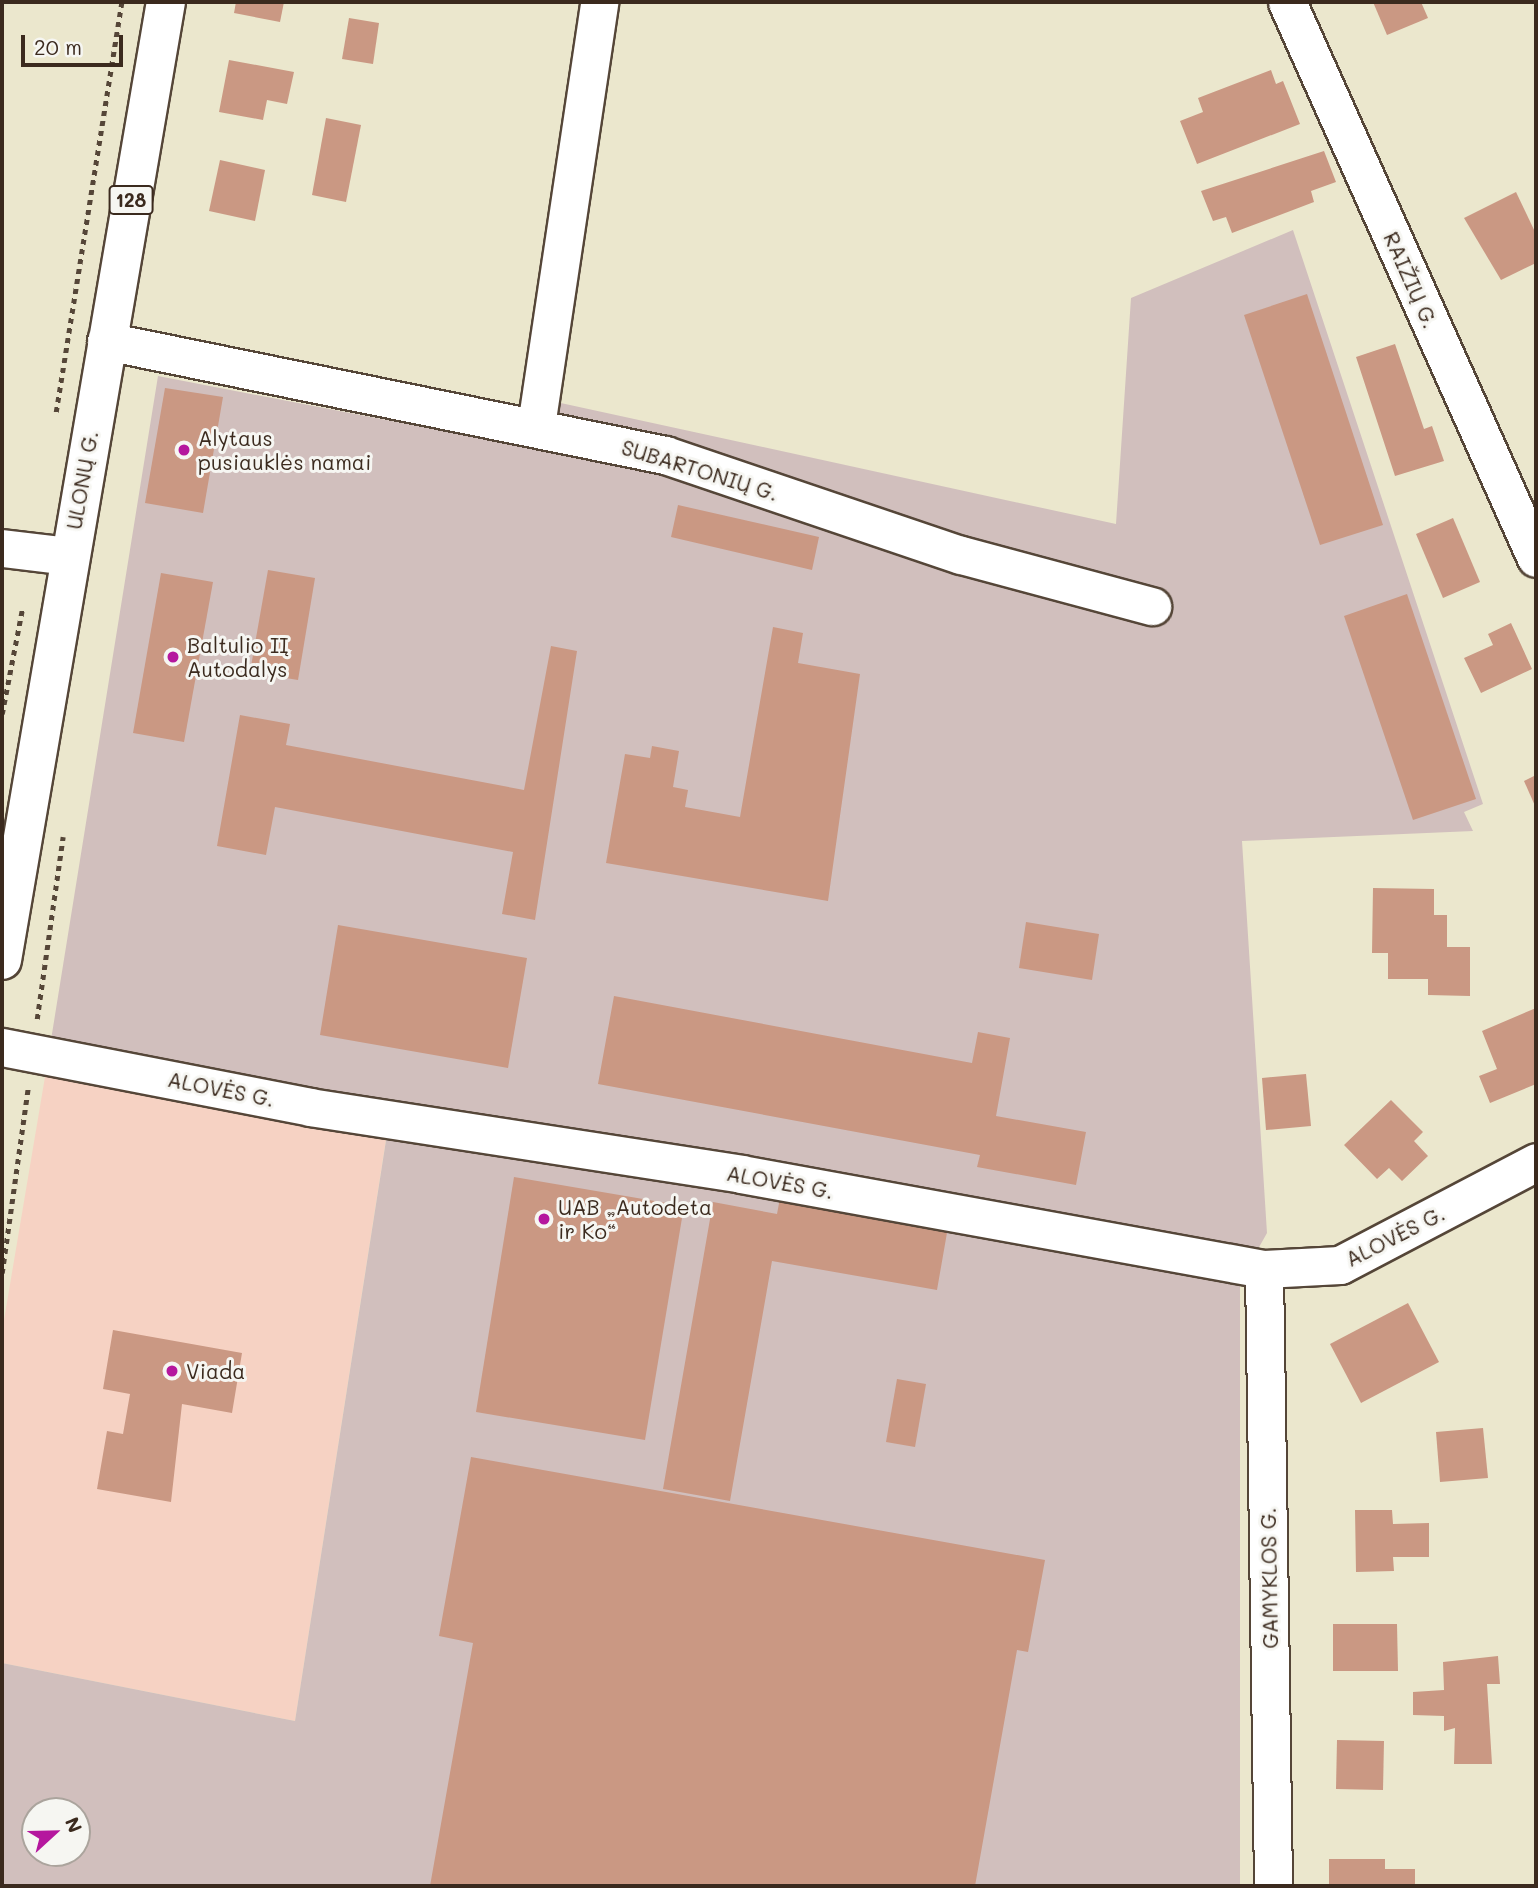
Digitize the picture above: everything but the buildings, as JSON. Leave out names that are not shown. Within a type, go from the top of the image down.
[{"type":"main road","name":"ULONŲ G.","points":[[2,960],[68,556],[166,2]]},
{"type":"street","points":[[536,426],[599,2]]},
{"type":"street","name":"RAIŽIŲ G.","points":[[1287,2],[1536,558]]},
{"type":"street","name":"SUBARTONIŲ G.","points":[[106,341],[536,426],[665,455],[961,555],[1152,606]]},
{"type":"street","points":[[2,548],[68,556]]},
{"type":"street","name":"ALOVĖS G.","points":[[17,1050],[310,1107],[741,1174],[1264,1269],[1340,1265],[1536,1162]]},
{"type":"street","name":"GAMYKLOS G.","points":[[1264,1269],[1273,1886]]},
{"type":"path","points":[[53,428],[122,2]]},
{"type":"path","points":[[2,714],[23,606]]},
{"type":"path","points":[[2,1273],[17,1050],[64,832]]},
{"type":"shaded area","points":[[1293,230],[1483,804],[1464,812],[1473,831],[1242,841],[1267,1233],[1240,1281],[1240,1886],[2,1886],[2,1663],[295,1721],[387,1134],[46,1071],[158,376],[516,445],[524,395],[1116,524],[1131,298]]},
{"type":"shaded area","points":[[46,1071],[387,1133],[295,1721],[2,1663],[2,1332]]},
{"type":"place","name":"Alytaus pusiauklės namai","points":[[184,450]]},
{"type":"place","name":"Baltulio IĮ Autodalys","points":[[173,657]]},
{"type":"place","name":"UAB „Autodeta ir Ko“","points":[[544,1219]]},
{"type":"place","name":"Viada","points":[[172,1371]]}]
